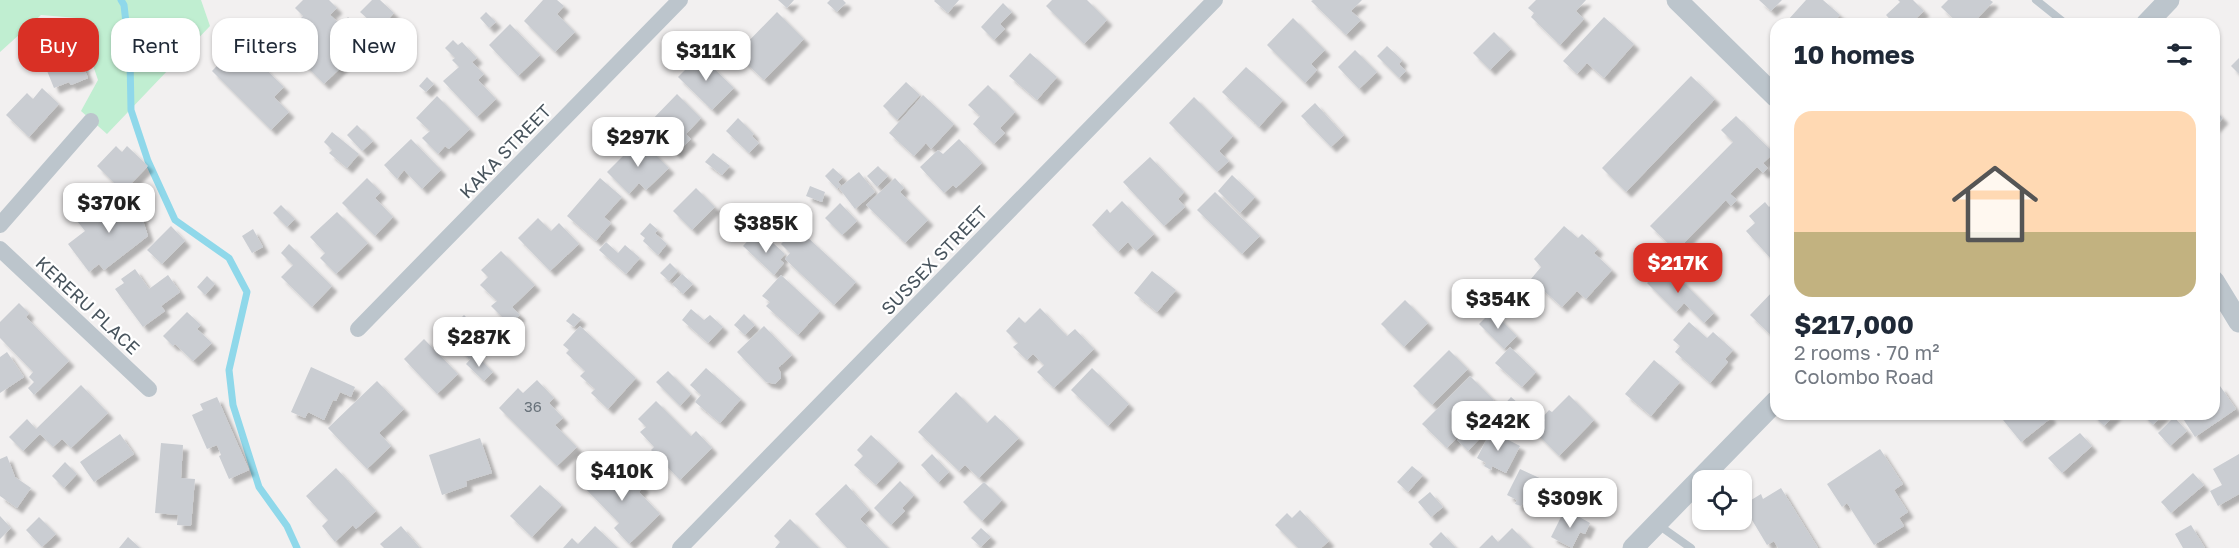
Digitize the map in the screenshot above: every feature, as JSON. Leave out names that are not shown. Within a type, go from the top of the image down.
[{"type":"street","name":"KAKA STREET","points":[[358,329],[680,0]]},
{"type":"street","name":"SUSSEX STREET","points":[[680,548],[1215,0]]},
{"type":"street","points":[[1677,0],[1770,91]]},
{"type":"street","points":[[2152,18],[2169,0]]},
{"type":"street","points":[[0,225],[91,121]]},
{"type":"street","name":"KERERU PLACE","points":[[0,249],[149,389]]},
{"type":"street","points":[[2220,290],[2239,322]]},
{"type":"street","points":[[1633,548],[1770,407]]},
{"type":"lane","points":[[2036,0],[2058,18]]},
{"type":"lane","points":[[1656,524],[1691,548]]},
{"type":"green space","points":[[0,0],[201,0],[210,26],[200,36],[200,18],[111,18],[111,72],[166,72],[107,134],[81,111],[98,80],[95,72],[99,72],[99,18],[41,15],[38,18],[18,18],[18,36],[0,52]]},
{"type":"building","points":[[303,0],[329,0],[337,8],[330,15],[333,18],[330,18],[330,72],[336,72],[324,84],[312,72],[318,72],[318,18],[301,18],[303,16],[295,8]]},
{"type":"building","points":[[372,0],[380,0],[394,13],[389,18],[367,18],[360,12]]},
{"type":"building","points":[[543,0],[557,0],[564,6],[557,14],[575,32],[555,52],[524,21]]},
{"type":"building","points":[[778,0],[794,0],[787,8]]},
{"type":"building","points":[[830,0],[843,0],[846,3],[837,12],[827,3]]},
{"type":"building","points":[[935,0],[959,0],[948,13]]},
{"type":"building","points":[[1052,0],[1087,0],[1107,20],[1084,44],[1046,6]]},
{"type":"building","points":[[1362,0],[1351,11],[1361,20],[1346,35],[1311,1]]},
{"type":"building","points":[[1536,0],[1586,0],[1576,11],[1584,19],[1560,45],[1531,17],[1534,13],[1528,8]]},
{"type":"building","points":[[1759,0],[1782,0],[1771,11]]},
{"type":"building","points":[[1806,0],[1823,0],[1840,15],[1837,18],[1790,18]]},
{"type":"building","points":[[1898,0],[1913,0],[1924,11],[1916,18],[1889,18],[1886,15],[1900,2]]},
{"type":"building","points":[[1948,0],[1990,0],[1993,2],[1978,18],[1953,18],[1941,7]]},
{"type":"building","points":[[1003,3],[1012,12],[1000,24],[1005,29],[994,40],[981,27]]},
{"type":"building","points":[[486,12],[496,22],[489,28],[480,18]]},
{"type":"building","points":[[777,12],[804,39],[764,80],[736,54]]},
{"type":"building","points":[[1604,17],[1634,44],[1604,78],[1587,63],[1577,74],[1563,61]]},
{"type":"building","points":[[1293,18],[1325,50],[1311,64],[1317,70],[1305,83],[1267,45]]},
{"type":"building","points":[[510,24],[540,55],[518,76],[489,45]]},
{"type":"building","points":[[1494,32],[1511,49],[1490,70],[1473,53]]},
{"type":"building","points":[[453,40],[458,45],[462,42],[477,58],[472,62],[484,74],[478,80],[496,99],[477,117],[443,81],[459,67],[452,60],[455,58],[445,48]]},
{"type":"building","points":[[1387,46],[1402,60],[1399,64],[1406,71],[1399,78],[1377,56]]},
{"type":"building","points":[[1355,50],[1377,72],[1359,89],[1338,67]]},
{"type":"building","points":[[1030,53],[1057,77],[1037,100],[1009,76]]},
{"type":"building","points":[[700,55],[734,88],[712,110],[678,77]]},
{"type":"building","points":[[2239,58],[2239,74],[2231,66]]},
{"type":"building","points":[[1246,67],[1283,100],[1259,127],[1222,92]]},
{"type":"building","points":[[48,72],[86,72],[88,78],[71,85],[69,82],[54,88]]},
{"type":"building","points":[[213,72],[269,72],[284,87],[274,97],[289,112],[271,130]]},
{"type":"building","points":[[1691,76],[1715,99],[1626,192],[1602,168]]},
{"type":"building","points":[[427,77],[434,84],[426,92],[419,86]]},
{"type":"building","points":[[906,82],[920,95],[897,120],[883,106]]},
{"type":"building","points":[[988,85],[1015,112],[1000,128],[1005,133],[994,144],[973,124],[980,116],[968,105]]},
{"type":"building","points":[[42,88],[59,104],[29,137],[6,115],[27,93],[33,99]]},
{"type":"building","points":[[677,94],[701,118],[686,134],[691,139],[676,154],[647,125]]},
{"type":"building","points":[[923,95],[954,124],[931,149],[926,143],[914,156],[889,133]]},
{"type":"building","points":[[437,96],[470,129],[449,149],[445,146],[438,154],[422,138],[430,131],[416,118]]},
{"type":"building","points":[[1194,97],[1233,136],[1219,151],[1229,161],[1217,172],[1169,123]]},
{"type":"building","points":[[1315,103],[1344,135],[1331,147],[1301,116]]},
{"type":"building","points":[[1736,116],[1770,149],[1770,157],[1763,163],[1768,168],[1763,173],[1757,167],[1730,194],[1737,200],[1731,206],[1726,200],[1676,251],[1650,226],[1733,142],[1721,130]]},
{"type":"building","points":[[738,118],[754,134],[752,136],[759,143],[749,153],[726,131]]},
{"type":"building","points":[[357,125],[373,141],[362,151],[347,135]]},
{"type":"building","points":[[332,132],[359,154],[347,168],[329,153],[332,150],[324,142]]},
{"type":"building","points":[[411,139],[441,170],[422,189],[404,170],[397,179],[384,165]]},
{"type":"building","points":[[640,139],[669,168],[646,190],[639,183],[629,194],[607,172]]},
{"type":"building","points":[[959,139],[982,163],[956,188],[953,185],[944,193],[920,167],[938,150],[943,154]]},
{"type":"building","points":[[116,146],[122,152],[127,146],[148,166],[123,192],[97,166]]},
{"type":"building","points":[[713,153],[730,166],[722,175],[705,162]]},
{"type":"building","points":[[1150,157],[1184,192],[1178,199],[1185,207],[1164,226],[1123,182]]},
{"type":"building","points":[[878,166],[888,176],[877,187],[867,176]]},
{"type":"building","points":[[833,168],[843,177],[838,182],[841,185],[837,189],[825,176]]},
{"type":"building","points":[[859,172],[875,192],[855,209],[839,188]]},
{"type":"building","points":[[1232,175],[1255,197],[1240,213],[1218,191]]},
{"type":"building","points":[[367,178],[381,192],[375,198],[393,217],[375,236],[342,203]]},
{"type":"building","points":[[600,178],[622,197],[604,217],[611,223],[596,241],[567,216]]},
{"type":"building","points":[[895,178],[904,188],[900,192],[928,220],[905,243],[866,205]]},
{"type":"building","points":[[810,186],[825,192],[822,202],[806,196]]},
{"type":"building","points":[[696,188],[715,207],[692,230],[673,211]]},
{"type":"building","points":[[1215,192],[1260,236],[1242,254],[1197,210]]},
{"type":"building","points":[[135,196],[148,236],[104,270],[99,264],[89,272],[68,244],[85,231],[74,217],[83,210],[85,214],[93,208],[103,221],[114,218],[109,204]]},
{"type":"building","points":[[1122,201],[1154,234],[1136,251],[1128,242],[1118,252],[1092,225],[1107,209],[1110,213]]},
{"type":"building","points":[[1765,202],[1769,207],[1770,258],[1746,231],[1755,223],[1749,216]]},
{"type":"building","points":[[840,203],[857,221],[842,235],[825,218]]},
{"type":"building","points":[[281,205],[295,219],[287,227],[273,213]]},
{"type":"building","points":[[337,212],[368,243],[336,274],[320,258],[325,253],[310,237]]},
{"type":"building","points":[[538,218],[551,231],[559,223],[579,244],[550,271],[518,238]]},
{"type":"building","points":[[650,223],[658,230],[655,233],[667,244],[658,255],[643,241],[645,238],[640,234]]},
{"type":"building","points":[[171,226],[185,241],[162,264],[147,250]]},
{"type":"building","points":[[1564,226],[1578,238],[1582,234],[1598,249],[1594,253],[1612,270],[1586,299],[1577,291],[1562,307],[1531,279],[1541,267],[1534,259]]},
{"type":"building","points":[[253,229],[263,247],[252,253],[242,236]]},
{"type":"building","points":[[793,231],[803,240],[806,236],[856,282],[834,305],[785,259],[790,253],[781,244]]},
{"type":"building","points":[[754,234],[768,248],[773,243],[785,254],[780,260],[784,263],[774,275],[743,246]]},
{"type":"building","points":[[606,242],[618,253],[625,245],[640,258],[626,274],[599,250]]},
{"type":"building","points":[[289,244],[332,286],[312,307],[281,277],[293,265],[281,253]]},
{"type":"building","points":[[501,251],[535,285],[512,307],[520,315],[510,325],[491,306],[497,301],[480,285],[488,277],[481,270]]},
{"type":"building","points":[[670,263],[678,271],[669,281],[660,273]]},
{"type":"building","points":[[1666,265],[1714,313],[1704,323],[1684,303],[1676,312],[1647,283]]},
{"type":"building","points":[[135,269],[149,289],[168,275],[180,292],[161,306],[165,311],[143,327],[115,289],[124,283],[121,279]]},
{"type":"building","points":[[1152,271],[1176,290],[1157,312],[1134,293]]},
{"type":"building","points":[[682,274],[693,284],[683,294],[672,284]]},
{"type":"building","points":[[781,275],[820,311],[798,335],[766,306],[770,302],[762,296]]},
{"type":"building","points":[[207,276],[215,284],[205,295],[197,287]]},
{"type":"building","points":[[1770,294],[1770,334],[1750,315]]},
{"type":"building","points":[[1405,300],[1428,323],[1404,347],[1381,324]]},
{"type":"building","points":[[19,303],[29,313],[26,317],[69,361],[34,395],[28,388],[34,382],[29,377],[33,372],[0,338],[0,322]]},
{"type":"building","points":[[1040,308],[1067,336],[1075,329],[1094,349],[1054,388],[1037,372],[1044,365],[1033,354],[1027,360],[1013,347],[1018,343],[1006,331],[1019,317],[1025,323]]},
{"type":"building","points":[[691,309],[704,320],[710,315],[723,327],[708,343],[682,320]]},
{"type":"building","points":[[1492,311],[1517,336],[1504,349],[1479,324]]},
{"type":"building","points":[[187,312],[201,325],[197,329],[212,343],[193,361],[163,336]]},
{"type":"building","points":[[573,313],[581,319],[574,327],[566,321]]},
{"type":"building","points":[[744,314],[755,325],[745,335],[734,325]]},
{"type":"building","points":[[464,315],[489,340],[469,359],[445,334]]},
{"type":"building","points":[[1689,322],[1707,338],[1713,332],[1733,350],[1725,359],[1728,362],[1710,383],[1675,352],[1680,346],[1673,340]]},
{"type":"building","points":[[580,326],[636,378],[608,409],[591,393],[595,389],[580,376],[585,371],[566,353],[569,350],[563,345]]},
{"type":"building","points":[[764,326],[792,355],[778,368],[781,378],[775,384],[766,382],[737,352]]},
{"type":"building","points":[[424,339],[458,374],[437,394],[404,359]]},
{"type":"building","points":[[1510,347],[1536,372],[1522,387],[1495,363]]},
{"type":"building","points":[[1449,350],[1468,369],[1432,405],[1413,386]]},
{"type":"building","points":[[7,352],[24,377],[0,393],[0,357]]},
{"type":"building","points":[[475,354],[493,372],[484,381],[466,364]]},
{"type":"building","points":[[1654,360],[1680,382],[1651,416],[1625,394]]},
{"type":"building","points":[[311,367],[355,387],[351,397],[340,392],[336,401],[333,400],[324,420],[308,412],[305,418],[291,412]]},
{"type":"building","points":[[706,368],[741,399],[720,423],[695,402],[701,395],[690,385]]},
{"type":"building","points":[[1092,368],[1129,404],[1108,426],[1071,390]]},
{"type":"building","points":[[668,371],[691,394],[680,406],[656,382]]},
{"type":"building","points":[[1470,376],[1494,400],[1447,448],[1422,424]]},
{"type":"building","points":[[537,380],[554,398],[549,403],[563,418],[555,425],[577,447],[557,466],[499,408],[518,388],[523,393]]},
{"type":"building","points":[[377,381],[404,409],[379,433],[391,446],[367,469],[328,428]]},
{"type":"building","points":[[81,385],[108,413],[71,448],[62,439],[53,447],[40,434],[23,451],[9,437],[27,419],[36,429]]},
{"type":"building","points":[[2220,386],[2236,409],[2220,420]]},
{"type":"building","points":[[956,392],[987,423],[995,415],[1019,438],[979,478],[965,465],[959,471],[918,432]]},
{"type":"building","points":[[1569,395],[1594,420],[1559,456],[1534,431],[1545,420],[1542,418],[1549,410],[1552,412]]},
{"type":"building","points":[[217,397],[249,470],[229,479],[217,445],[207,449],[192,415],[203,410],[200,404]]},
{"type":"building","points":[[1511,397],[1526,410],[1515,423],[1500,409]]},
{"type":"building","points":[[656,401],[691,436],[696,431],[712,448],[680,480],[651,450],[654,447],[640,432],[646,427],[638,419]]},
{"type":"building","points":[[2003,420],[2048,420],[2021,442]]},
{"type":"building","points":[[2098,420],[2110,420],[2104,426]]},
{"type":"building","points":[[2148,420],[2158,420],[2153,425]]},
{"type":"building","points":[[2171,420],[2177,420],[2187,431],[2170,446],[2158,433]]},
{"type":"building","points":[[2184,420],[2220,420],[2195,437]]},
{"type":"building","points":[[1473,424],[1484,434],[1468,451],[1457,440]]},
{"type":"building","points":[[1491,431],[1520,446],[1506,473],[1492,466],[1491,470],[1484,466],[1486,463],[1477,458]]},
{"type":"building","points":[[2080,433],[2092,446],[2062,473],[2048,458]]},
{"type":"building","points":[[120,434],[134,454],[94,482],[80,462]]},
{"type":"building","points":[[871,435],[899,461],[876,485],[854,465],[863,456],[857,450]]},
{"type":"building","points":[[480,438],[492,473],[466,481],[467,486],[442,495],[429,455]]},
{"type":"building","points":[[161,443],[183,445],[181,478],[195,479],[191,526],[177,525],[178,515],[155,513]]},
{"type":"building","points":[[1880,449],[1903,484],[1894,490],[1908,512],[1899,518],[1904,526],[1874,545],[1847,503],[1842,507],[1827,484]]},
{"type":"building","points":[[932,454],[949,472],[938,483],[921,465]]},
{"type":"building","points":[[2239,454],[2239,494],[2218,506],[2210,491],[2222,485],[2213,469]]},
{"type":"building","points":[[7,456],[15,477],[31,488],[17,508],[0,496],[0,459]]},
{"type":"building","points":[[65,462],[77,474],[64,488],[52,476]]},
{"type":"building","points":[[604,464],[623,484],[632,475],[644,487],[639,492],[660,514],[629,544],[614,528],[619,523],[582,485]]},
{"type":"building","points":[[1412,466],[1423,475],[1408,492],[1397,482]]},
{"type":"building","points":[[336,468],[376,511],[356,529],[353,525],[335,542],[322,526],[328,520],[306,496]]},
{"type":"building","points":[[1520,469],[1548,482],[1536,509],[1523,503],[1521,506],[1515,504],[1517,500],[1507,495]]},
{"type":"building","points":[[2193,473],[2204,485],[2171,513],[2161,502]]},
{"type":"building","points":[[900,481],[914,495],[902,508],[905,511],[891,525],[874,508]]},
{"type":"building","points":[[984,482],[1002,500],[982,521],[963,502]]},
{"type":"building","points":[[846,484],[869,510],[860,519],[888,548],[847,548],[815,514]]},
{"type":"building","points":[[540,485],[562,505],[532,537],[510,516]]},
{"type":"building","points":[[1781,488],[1818,548],[1778,548],[1774,541],[1767,545],[1752,520],[1752,500],[1761,494],[1763,499]]},
{"type":"building","points":[[1430,492],[1443,507],[1431,517],[1418,502]]},
{"type":"building","points":[[1565,509],[1590,523],[1585,534],[1580,532],[1572,548],[1551,537]]},
{"type":"building","points":[[1300,510],[1329,541],[1321,548],[1298,548],[1275,525],[1287,513],[1292,518]]},
{"type":"building","points":[[0,516],[11,528],[0,539]]},
{"type":"building","points":[[39,517],[56,534],[42,547],[26,530]]},
{"type":"building","points":[[790,519],[819,548],[775,548],[780,542],[774,536]]},
{"type":"building","points":[[2191,525],[2205,548],[2183,548],[2175,534]]},
{"type":"building","points":[[401,526],[420,548],[384,548],[380,544]]},
{"type":"building","points":[[595,526],[618,548],[563,548],[572,538],[578,544]]},
{"type":"building","points":[[981,528],[991,537],[981,547],[971,538]]},
{"type":"building","points":[[1512,528],[1532,548],[1479,548],[1492,535],[1498,542]]},
{"type":"building","points":[[1441,532],[1456,548],[1433,548],[1429,544]]},
{"type":"building","points":[[128,537],[140,548],[119,548]]},
{"type":"waterway","points":[[121,0],[124,5],[130,59],[131,110],[148,161],[175,220],[229,258],[247,292],[229,370],[233,405],[259,487],[287,526],[297,548]]}]
